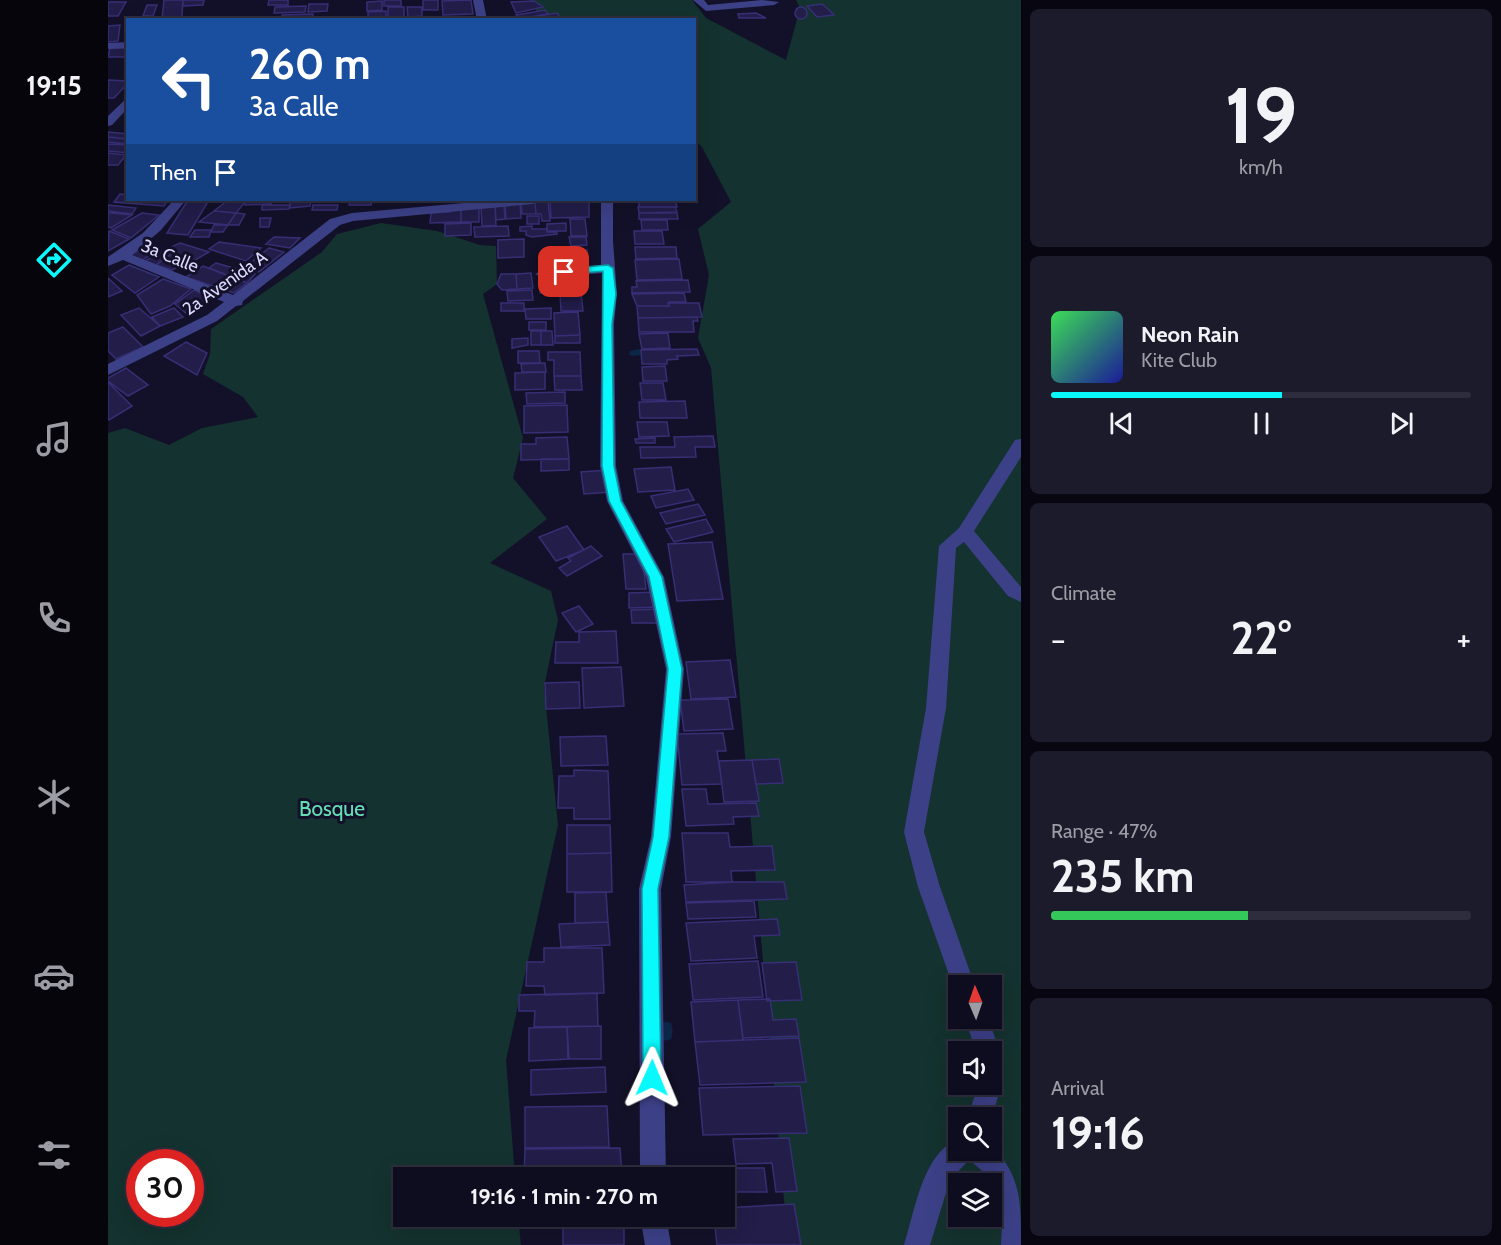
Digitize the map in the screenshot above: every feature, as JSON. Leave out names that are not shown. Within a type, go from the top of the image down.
[{"type":"street","points":[[478,0],[482,18]]},
{"type":"street","points":[[698,0],[706,9],[774,2]]},
{"type":"street","points":[[108,46],[126,45]]},
{"type":"street","points":[[108,123],[126,102]]},
{"type":"street","points":[[108,262],[124,256],[150,235],[179,201]]},
{"type":"street","name":"2a Avenida A","points":[[108,370],[162,345],[237,302],[335,222],[352,217],[522,201]]},
{"type":"street","points":[[607,201],[610,294],[607,324],[608,466],[615,501],[655,577],[675,669],[661,837],[650,889],[649,974],[653,1027],[653,1167]]},
{"type":"street","name":"3a Calle","points":[[124,256],[237,302]]},
{"type":"street","points":[[542,274],[608,268]]},
{"type":"street","points":[[960,975],[929,887],[914,832],[936,708],[948,546],[965,532],[1021,444]]},
{"type":"street","points":[[965,532],[1014,591],[1021,595]]},
{"type":"street","points":[[917,1245],[940,1173],[951,1161]]},
{"type":"street","points":[[990,1161],[1016,1194],[1014,1245]]},
{"type":"street","points":[[656,1227],[658,1245]]},
{"type":"green space","points":[[530,0],[692,0],[706,18],[786,60],[800,8],[796,0],[1021,0],[1021,1245],[788,1245],[711,368],[698,338],[709,275],[698,229],[731,202],[702,147],[696,141],[696,18],[540,18]]},
{"type":"green space","name":"Bosque","points":[[381,223],[437,231],[480,245],[496,246],[497,284],[483,294],[523,438],[513,478],[547,519],[490,563],[551,591],[558,620],[544,687],[558,825],[506,1060],[514,1167],[393,1167],[393,1227],[519,1227],[521,1245],[108,1245],[108,433],[125,428],[169,445],[202,428],[258,417],[243,397],[203,374],[210,354],[211,329],[322,252],[337,234]]},
{"type":"building","points":[[164,0],[183,0],[182,17],[162,18]]},
{"type":"building","points":[[183,0],[204,0],[203,5],[183,6]]},
{"type":"building","points":[[269,0],[288,0],[288,5],[268,5]]},
{"type":"building","points":[[384,0],[401,0],[401,6],[384,6]]},
{"type":"building","points":[[423,0],[438,0],[438,10],[423,10]]},
{"type":"building","points":[[471,0],[473,14],[443,15],[442,1]]},
{"type":"building","points":[[382,1],[382,10],[367,11],[367,2]]},
{"type":"building","points":[[534,1],[543,7],[516,13],[511,2]]},
{"type":"building","points":[[108,2],[126,2],[118,16],[108,16]]},
{"type":"building","points":[[309,4],[328,4],[327,11],[308,12]]},
{"type":"building","points":[[822,4],[834,15],[817,17],[807,6]]},
{"type":"building","points":[[147,5],[157,5],[153,16],[143,16]]},
{"type":"building","points":[[306,6],[305,12],[274,13],[275,7]]},
{"type":"building","points":[[388,7],[404,7],[404,17],[388,18]]},
{"type":"building","points":[[407,7],[422,7],[422,16],[408,17]]},
{"type":"building","points":[[801,7],[807,13],[801,19],[795,13]]},
{"type":"building","points":[[545,10],[548,14],[526,18],[519,18],[516,15]]},
{"type":"building","points":[[386,11],[386,18],[368,18],[368,12]]},
{"type":"building","points":[[557,13],[561,18],[526,18]]},
{"type":"building","points":[[756,13],[766,18],[739,18],[738,14]]},
{"type":"building","points":[[313,14],[313,18],[282,18],[282,15]]},
{"type":"building","points":[[120,25],[118,41],[108,42],[108,26]]},
{"type":"building","points":[[110,48],[126,48],[126,57],[108,57]]},
{"type":"building","points":[[108,80],[126,81],[126,85],[114,98],[108,98]]},
{"type":"building","points":[[108,132],[126,134],[126,139],[108,137]]},
{"type":"building","points":[[108,137],[126,139],[126,144],[108,142]]},
{"type":"building","points":[[108,144],[126,145],[126,153],[108,151]]},
{"type":"building","points":[[108,153],[126,155],[118,165],[108,165]]},
{"type":"building","points":[[120,194],[126,195],[126,201],[167,201],[164,206],[114,202]]},
{"type":"building","points":[[187,201],[208,201],[188,235],[167,233]]},
{"type":"building","points":[[227,201],[246,201],[236,213],[214,211]]},
{"type":"building","points":[[246,201],[272,201],[271,204],[245,205]]},
{"type":"building","points":[[290,201],[311,201],[310,206],[290,208]]},
{"type":"building","points":[[350,201],[372,201],[371,205],[349,205]]},
{"type":"building","points":[[548,201],[550,221],[542,221],[541,214],[536,214],[535,202]]},
{"type":"building","points":[[550,201],[589,201],[589,217],[551,218]]},
{"type":"building","points":[[639,201],[675,201],[677,207],[639,207]]},
{"type":"building","points":[[521,202],[535,202],[536,214],[522,214]]},
{"type":"building","points":[[520,204],[521,218],[506,219],[505,205]]},
{"type":"building","points":[[108,205],[136,208],[132,214],[108,211]]},
{"type":"building","points":[[262,205],[290,205],[289,209],[262,210]]},
{"type":"building","points":[[313,205],[338,205],[337,210],[312,210]]},
{"type":"building","points":[[495,206],[504,206],[505,219],[496,220]]},
{"type":"building","points":[[495,206],[496,226],[482,226],[481,207]]},
{"type":"building","points":[[461,207],[479,207],[479,222],[461,222]]},
{"type":"building","points":[[461,207],[461,222],[430,223],[431,213],[449,212]]},
{"type":"building","points":[[638,207],[675,207],[677,212],[639,213]]},
{"type":"building","points":[[214,211],[236,213],[228,225],[199,222]]},
{"type":"building","points":[[108,213],[132,215],[111,228],[108,227]]},
{"type":"building","points":[[142,213],[159,215],[131,238],[112,230]]},
{"type":"building","points":[[236,213],[245,214],[239,225],[228,225]]},
{"type":"building","points":[[639,213],[677,213],[678,219],[639,219]]},
{"type":"building","points":[[527,216],[539,216],[539,224],[527,224]]},
{"type":"building","points":[[260,218],[271,218],[269,227],[260,227]]},
{"type":"building","points":[[570,219],[585,219],[587,236],[571,236]]},
{"type":"building","points":[[641,220],[667,220],[668,230],[642,230]]},
{"type":"building","points":[[471,223],[471,235],[445,236],[445,224]]},
{"type":"building","points":[[566,223],[566,231],[547,231],[547,224]]},
{"type":"building","points":[[214,225],[228,225],[223,232],[211,232]]},
{"type":"building","points":[[508,226],[509,236],[475,237],[474,227]]},
{"type":"building","points":[[532,226],[532,229],[547,229],[547,232],[557,232],[557,234],[532,237],[526,235],[526,231],[520,231],[520,227]]},
{"type":"building","points":[[195,230],[211,230],[209,237],[190,237]]},
{"type":"building","points":[[109,231],[129,239],[108,251]]},
{"type":"building","points":[[634,231],[662,231],[664,244],[635,244]]},
{"type":"building","points":[[274,237],[300,238],[290,248],[266,244]]},
{"type":"building","points":[[569,237],[586,237],[587,245],[571,246]]},
{"type":"building","points":[[524,239],[524,257],[498,258],[498,240]]},
{"type":"building","points":[[219,242],[261,248],[246,261],[209,249]]},
{"type":"building","points":[[180,243],[209,252],[195,260],[162,251]]},
{"type":"building","points":[[144,247],[152,250],[150,255],[138,263],[127,257]]},
{"type":"building","points":[[635,247],[676,247],[677,258],[636,259]]},
{"type":"building","points":[[269,248],[284,252],[259,272],[244,268]]},
{"type":"building","points":[[563,250],[587,250],[588,262],[564,263]]},
{"type":"building","points":[[162,251],[171,254],[156,265],[145,261]]},
{"type":"building","points":[[560,251],[561,263],[546,264],[545,252]]},
{"type":"building","points":[[171,254],[188,262],[172,270],[156,265]]},
{"type":"building","points":[[679,259],[682,279],[637,280],[635,260]]},
{"type":"building","points":[[216,263],[255,274],[247,283],[209,268]]},
{"type":"building","points":[[129,265],[159,277],[135,293],[112,275]]},
{"type":"building","points":[[203,266],[247,283],[234,293],[186,277]]},
{"type":"building","points":[[531,273],[533,288],[517,289],[516,274]]},
{"type":"building","points":[[584,273],[585,292],[540,293],[541,277]]},
{"type":"building","points":[[501,274],[516,274],[517,289],[502,290],[497,284]]},
{"type":"building","points":[[108,278],[122,291],[108,297]]},
{"type":"building","points":[[163,279],[191,289],[170,306],[151,314],[137,295]]},
{"type":"building","points":[[688,280],[690,292],[632,293],[632,287],[637,287],[636,281]]},
{"type":"building","points":[[194,290],[210,297],[187,314],[175,304]]},
{"type":"building","points":[[532,290],[533,300],[508,301],[507,291]]},
{"type":"building","points":[[560,293],[581,293],[583,311],[561,311]]},
{"type":"building","points":[[684,293],[686,302],[669,302],[669,306],[637,306],[632,294]]},
{"type":"building","points":[[501,303],[524,303],[524,311],[501,311]]},
{"type":"building","points":[[668,303],[699,303],[702,317],[638,318],[637,306],[669,306]]},
{"type":"building","points":[[139,308],[160,326],[141,336],[121,315]]},
{"type":"building","points":[[174,308],[183,317],[160,326],[152,317]]},
{"type":"building","points":[[551,308],[551,319],[526,319],[525,309]]},
{"type":"building","points":[[578,312],[580,335],[555,336],[554,313]]},
{"type":"building","points":[[697,317],[698,321],[693,321],[694,332],[639,332],[638,318]]},
{"type":"building","points":[[529,322],[546,322],[546,330],[529,330]]},
{"type":"building","points":[[123,327],[143,347],[116,359],[108,351],[108,333]]},
{"type":"building","points":[[531,331],[541,331],[541,345],[531,345]]},
{"type":"building","points":[[541,331],[552,331],[553,345],[541,345]]},
{"type":"building","points":[[668,333],[670,348],[642,349],[639,334]]},
{"type":"building","points":[[580,335],[580,343],[555,343],[555,336]]},
{"type":"building","points":[[528,338],[528,345],[512,348],[512,339]]},
{"type":"building","points":[[186,342],[207,353],[197,375],[164,356]]},
{"type":"building","points":[[697,349],[699,355],[677,356],[678,359],[667,360],[667,364],[642,364],[641,350]]},
{"type":"building","points":[[518,351],[539,351],[540,363],[518,363]]},
{"type":"building","points":[[548,352],[580,352],[581,376],[554,376],[554,360],[548,360]]},
{"type":"building","points":[[545,363],[546,372],[522,372],[521,364]]},
{"type":"building","points":[[665,366],[667,381],[643,381],[642,367]]},
{"type":"building","points":[[126,368],[148,385],[128,396],[108,381],[108,378]]},
{"type":"building","points":[[545,372],[545,389],[515,390],[515,373]]},
{"type":"building","points":[[554,376],[581,376],[582,390],[555,390]]},
{"type":"building","points":[[108,382],[132,406],[109,420],[108,418]]},
{"type":"building","points":[[640,383],[663,383],[666,400],[642,400]]},
{"type":"building","points":[[565,392],[565,403],[527,404],[526,393]]},
{"type":"building","points":[[685,401],[687,418],[640,418],[639,402]]},
{"type":"building","points":[[567,405],[568,432],[524,433],[524,406]]},
{"type":"building","points":[[637,422],[667,422],[669,436],[639,437]]},
{"type":"building","points":[[713,436],[715,447],[695,447],[696,457],[641,458],[640,447],[675,447],[674,437]]},
{"type":"building","points":[[567,437],[569,459],[521,460],[521,444],[536,444],[536,438]]},
{"type":"building","points":[[655,438],[655,443],[636,443],[635,439]]},
{"type":"building","points":[[541,459],[569,459],[569,470],[541,471]]},
{"type":"building","points":[[671,467],[675,490],[638,492],[634,469]]},
{"type":"building","points":[[608,470],[611,492],[584,494],[581,472]]},
{"type":"building","points":[[688,489],[694,500],[656,508],[651,496]]},
{"type":"building","points":[[698,504],[705,515],[666,524],[660,513]]},
{"type":"building","points":[[706,519],[713,532],[674,542],[666,529]]},
{"type":"building","points":[[567,526],[584,550],[556,561],[539,537]]},
{"type":"building","points":[[712,542],[723,599],[677,601],[668,544]]},
{"type":"building","points":[[591,546],[602,556],[567,576],[559,568],[571,561],[568,558]]},
{"type":"building","points":[[623,554],[642,554],[646,589],[626,589]]},
{"type":"building","points":[[658,592],[660,607],[629,608],[629,593]]},
{"type":"building","points":[[579,606],[593,624],[576,632],[562,613]]},
{"type":"building","points":[[661,609],[663,623],[632,623],[631,610]]},
{"type":"building","points":[[616,631],[618,663],[555,663],[556,642],[579,642],[579,632]]},
{"type":"building","points":[[730,660],[736,697],[691,699],[686,662]]},
{"type":"building","points":[[621,667],[624,706],[584,708],[582,668]]},
{"type":"building","points":[[579,682],[580,708],[546,709],[545,683]]},
{"type":"building","points":[[728,699],[733,729],[684,731],[680,700]]},
{"type":"building","points":[[723,733],[726,751],[717,751],[722,784],[682,785],[677,734]]},
{"type":"building","points":[[606,736],[608,765],[561,766],[560,737]]},
{"type":"building","points":[[779,759],[783,783],[756,784],[752,760]]},
{"type":"building","points":[[752,760],[759,801],[724,802],[719,761]]},
{"type":"building","points":[[574,770],[608,771],[610,819],[574,819],[574,808],[558,808],[559,776],[574,776]]},
{"type":"building","points":[[682,789],[706,789],[708,804],[756,803],[759,816],[733,817],[734,824],[686,826]]},
{"type":"building","points":[[567,825],[610,825],[611,853],[567,854]]},
{"type":"building","points":[[682,833],[728,833],[730,847],[772,846],[775,870],[731,871],[732,882],[686,882]]},
{"type":"building","points":[[611,853],[612,892],[567,892],[567,854]]},
{"type":"building","points":[[784,882],[787,899],[686,902],[684,885]]},
{"type":"building","points":[[606,892],[608,922],[575,923],[575,893]]},
{"type":"building","points":[[754,901],[756,917],[688,919],[686,903]]},
{"type":"building","points":[[777,919],[780,935],[754,936],[757,958],[691,961],[686,923]]},
{"type":"building","points":[[608,922],[610,945],[561,947],[559,924]]},
{"type":"building","points":[[544,948],[602,948],[604,993],[545,995],[544,986],[526,986],[527,962],[544,962]]},
{"type":"building","points":[[758,961],[763,997],[693,1000],[689,964]]},
{"type":"building","points":[[796,962],[802,1000],[767,1001],[762,963]]},
{"type":"building","points":[[597,993],[598,1026],[534,1027],[535,1011],[519,1011],[519,995]]},
{"type":"building","points":[[770,999],[773,1020],[796,1019],[799,1036],[743,1038],[738,1000]]},
{"type":"building","points":[[738,1000],[743,1040],[695,1042],[691,1002]]},
{"type":"building","points":[[601,1026],[601,1059],[568,1059],[567,1027]]},
{"type":"building","points":[[567,1027],[569,1059],[529,1061],[529,1028]]},
{"type":"building","points":[[799,1038],[806,1082],[700,1085],[695,1042]]},
{"type":"building","points":[[605,1067],[606,1092],[531,1095],[531,1070]]},
{"type":"building","points":[[800,1086],[807,1133],[703,1135],[699,1088]]},
{"type":"building","points":[[607,1106],[609,1147],[525,1148],[525,1107]]},
{"type":"building","points":[[789,1138],[797,1191],[776,1192],[772,1163],[736,1164],[733,1139]]},
{"type":"building","points":[[620,1148],[621,1167],[524,1167],[525,1149]]},
{"type":"building","points":[[735,1168],[764,1168],[767,1192],[735,1192]]},
{"type":"building","points":[[794,1204],[801,1245],[717,1245],[715,1227],[735,1227],[735,1207]]},
{"type":"building","points":[[563,1227],[624,1227],[624,1245],[563,1245]]},
{"type":"waterway","points":[[639,351],[640,354],[632,354],[632,352],[639,351]]},
{"type":"waterway","points":[[678,639],[681,639],[681,643],[678,643],[678,639]]},
{"type":"waterway","points":[[657,1027],[667,1027],[667,1035],[658,1035],[657,1027]]},
{"type":"route","points":[[564,272],[608,268],[610,294],[607,324],[608,466],[615,501],[655,577],[675,669],[661,837],[650,889],[649,974],[653,1027],[652,1078]]}]
